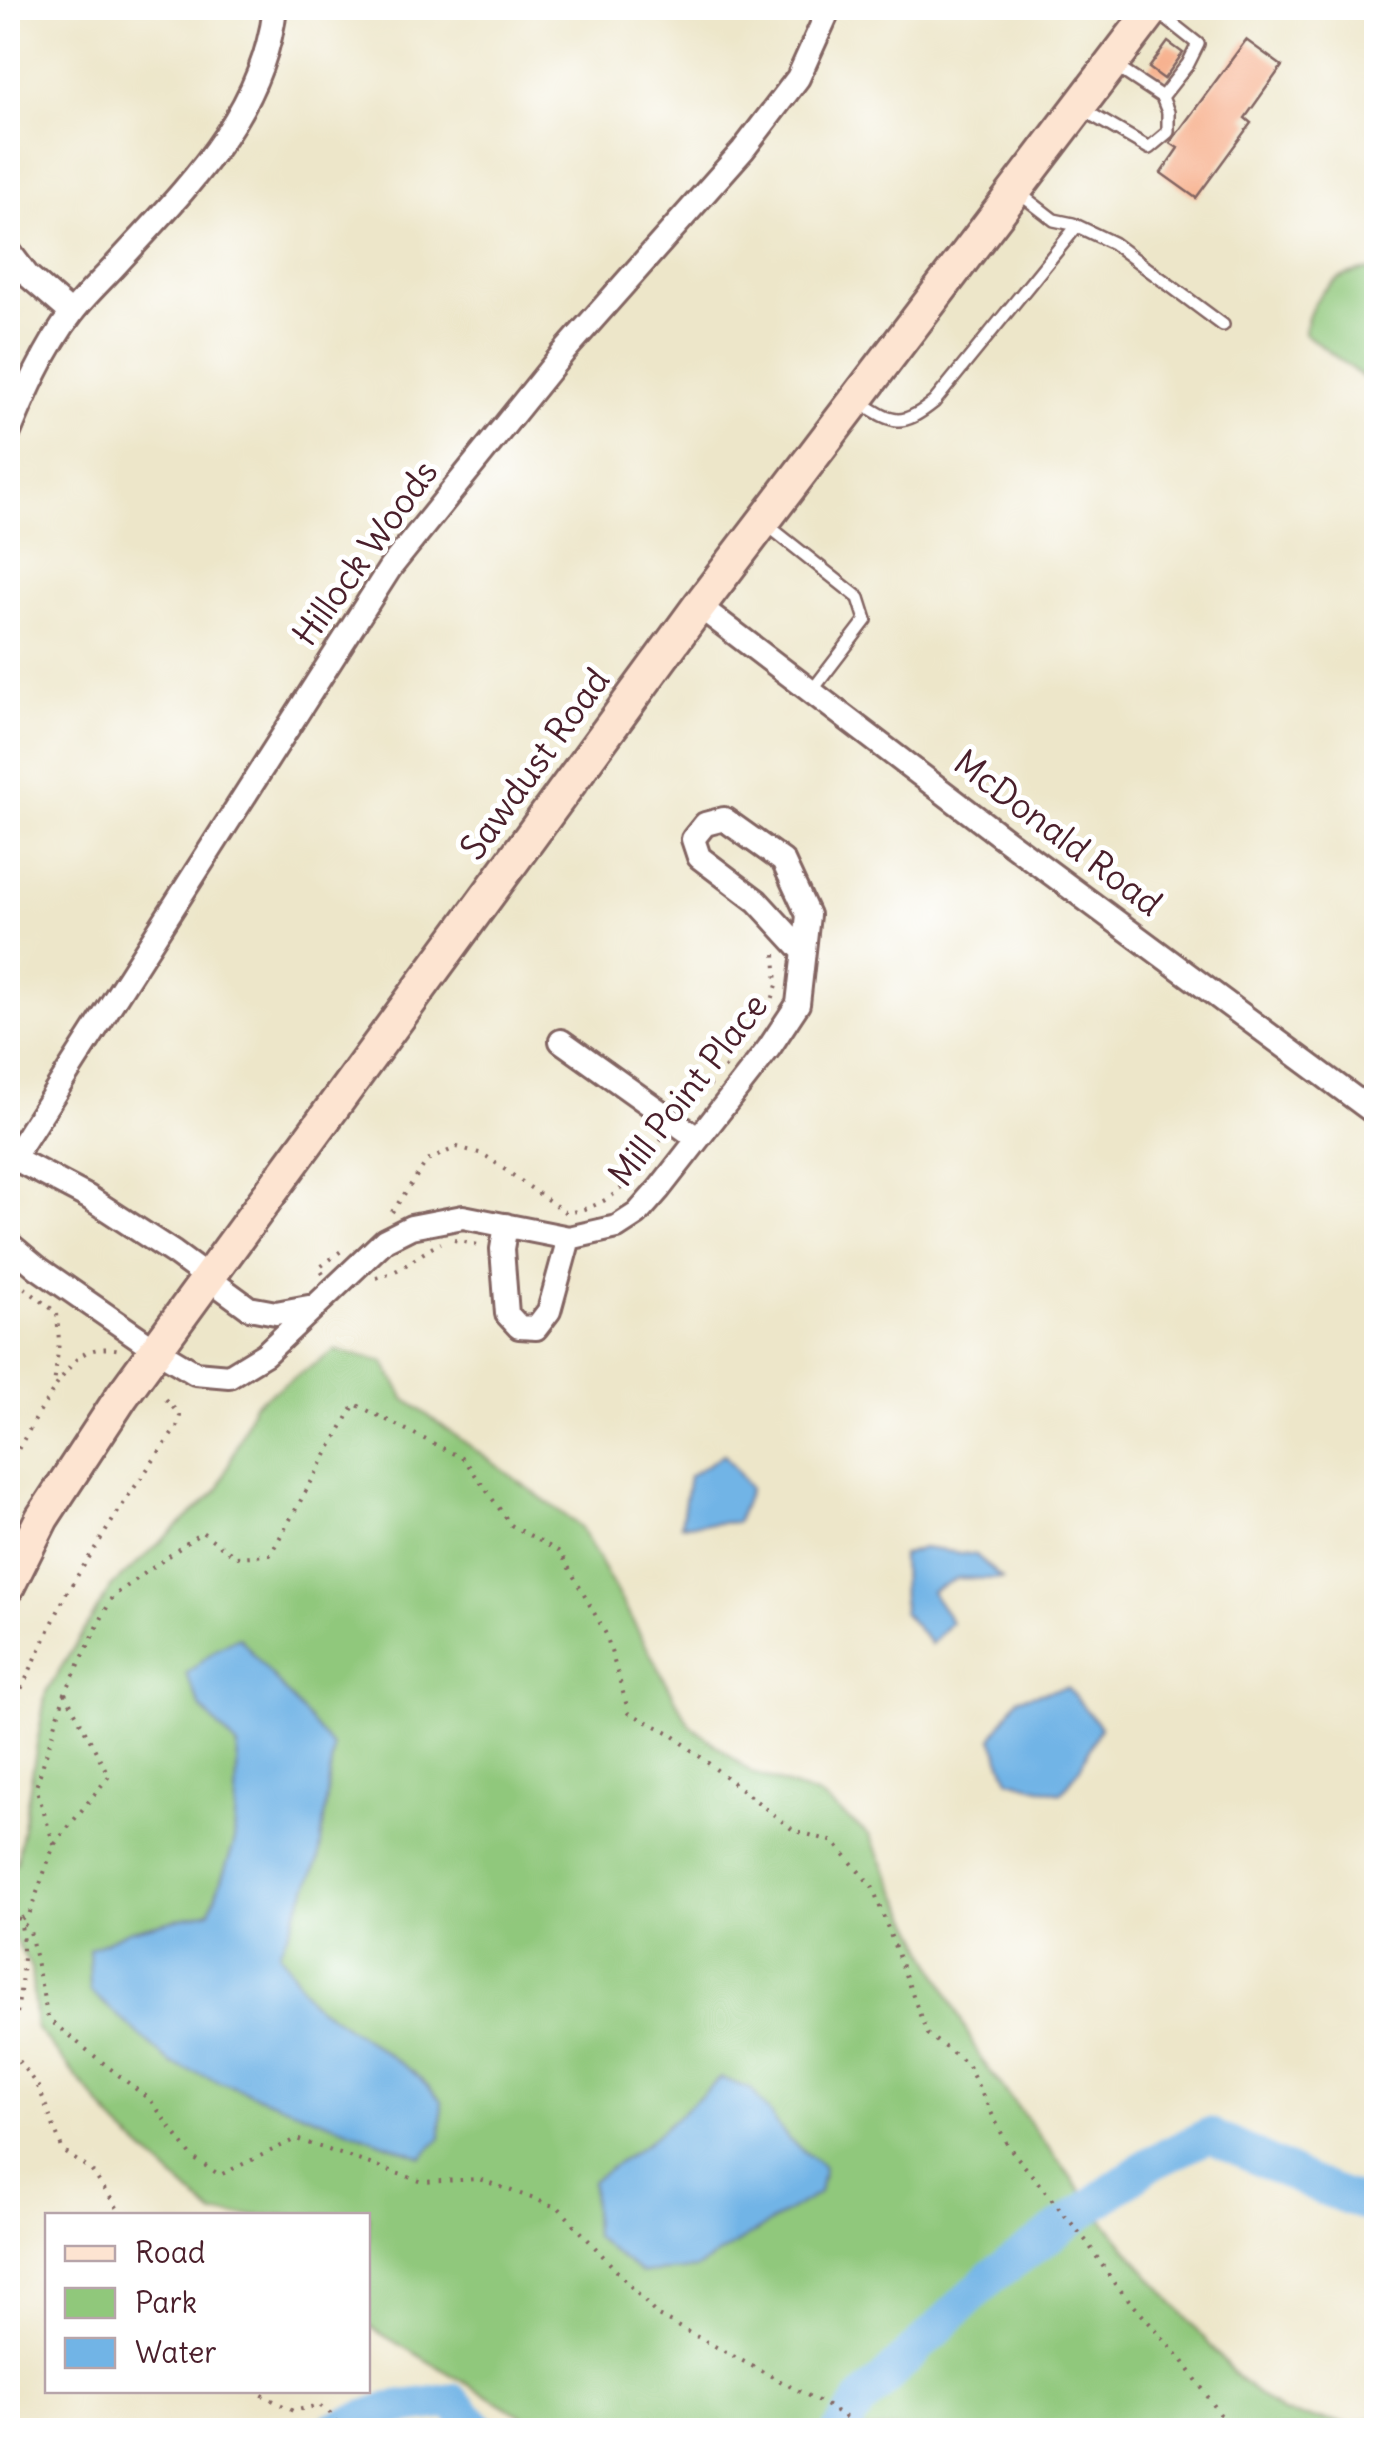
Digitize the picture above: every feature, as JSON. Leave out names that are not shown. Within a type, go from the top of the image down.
[{"type":"street","points":[[8,435],[48,352],[72,314],[211,158],[240,118],[260,75],[275,8]]},
{"type":"street","name":"Sawdust Road","points":[[8,1586],[42,1518],[155,1350],[699,606],[1154,8]]},
{"type":"street","name":"Hillock Woods","points":[[9,1159],[390,568],[563,353],[743,150],[798,78],[826,16]]},
{"type":"street","points":[[8,250],[26,275],[72,314]]},
{"type":"street","name":"McDonald Road","points":[[699,606],[1376,1114]]},
{"type":"street","name":"Mill Point Place","points":[[8,1243],[155,1350],[194,1373],[229,1376],[265,1354],[386,1240],[411,1227],[463,1217],[504,1237],[569,1238],[617,1227],[637,1214],[770,1048],[798,1004],[804,972],[808,915],[782,861],[724,819],[705,824],[693,839],[699,857],[758,901],[803,950]]},
{"type":"street","points":[[561,1041],[697,1138]]},
{"type":"street","points":[[9,1159],[88,1197],[249,1308],[276,1313],[314,1306]]},
{"type":"street","points":[[504,1237],[507,1314],[519,1327],[536,1328],[549,1311],[569,1238]]},
{"type":"lane","points":[[1154,8],[1198,44],[1162,97]]},
{"type":"lane","points":[[1078,107],[1149,148],[1168,132],[1168,112],[1162,97],[1112,64]]},
{"type":"lane","points":[[1015,190],[1054,220],[1113,243],[1223,324]]},
{"type":"lane","points":[[856,400],[896,420],[911,420],[934,402],[1077,226]]},
{"type":"lane","points":[[763,522],[859,598],[866,620],[812,692]]},
{"type":"path","points":[[386,1219],[427,1161],[457,1147],[483,1154],[566,1212],[596,1208],[632,1179],[696,1096],[725,1069],[732,1026],[770,1006],[778,985],[775,954]]},
{"type":"path","points":[[374,1278],[398,1274],[417,1255],[449,1239],[504,1237]]},
{"type":"path","points":[[334,1288],[319,1268],[348,1245]]},
{"type":"path","points":[[8,1275],[57,1314],[60,1342],[54,1391]]},
{"type":"path","points":[[8,1467],[80,1355],[107,1347],[122,1350]]},
{"type":"path","points":[[8,1717],[67,1592],[177,1428],[180,1416],[166,1399]]},
{"type":"path","points":[[54,1845],[36,1787],[66,1692],[112,1597],[202,1532],[236,1556],[270,1555],[354,1404],[464,1460],[511,1526],[560,1552],[606,1634],[629,1712],[670,1733],[793,1830],[834,1842],[873,1888],[927,2034],[967,2064],[1008,2146],[1087,2242],[1114,2283],[1183,2361],[1231,2430]]},
{"type":"path","points":[[20,1919],[30,1915],[54,1845],[110,1776],[66,1692]]},
{"type":"path","points":[[10,1915],[20,1919],[30,1931],[48,2019],[150,2101],[193,2158],[220,2175],[296,2140],[423,2182],[480,2178],[559,2208],[658,2316],[866,2430]]},
{"type":"path","points":[[20,1919],[24,1939],[23,1983],[14,2020],[13,2054],[39,2088],[63,2151],[91,2170],[121,2213]]},
{"type":"path","points":[[8,2013],[14,2020]]},
{"type":"path","points":[[259,2393],[294,2411],[319,2405],[342,2430]]},
{"type":"green space","points":[[1376,270],[1376,387],[1304,333],[1313,306],[1328,287],[1349,275]]},
{"type":"green space","points":[[336,1350],[384,1362],[405,1399],[580,1526],[690,1725],[752,1773],[819,1796],[869,1835],[980,2058],[1116,2236],[1240,2380],[1282,2413],[1349,2424],[1376,2418],[1376,2430],[546,2430],[370,2327],[370,2213],[212,2213],[118,2127],[36,2028],[31,1968],[8,1932],[8,1871],[17,1862],[46,1692],[111,1587],[218,1490],[254,1404]]},
{"type":"water","points":[[724,1454],[750,1488],[737,1522],[681,1525],[689,1476]]},
{"type":"water","points":[[922,1548],[976,1555],[1002,1579],[958,1578],[931,1591],[951,1622],[931,1644],[903,1612],[902,1555]]},
{"type":"water","points":[[239,1637],[333,1748],[319,1860],[279,1952],[311,2002],[413,2072],[442,2101],[441,2137],[422,2157],[172,2064],[90,1991],[89,1949],[128,1931],[210,1911],[234,1844],[238,1747],[201,1708],[186,1674],[216,1649]]},
{"type":"water","points":[[1067,1687],[1100,1727],[1079,1770],[1061,1793],[1009,1780],[992,1738],[1018,1698]]},
{"type":"water","points":[[721,2078],[752,2090],[789,2140],[824,2167],[819,2193],[695,2269],[641,2273],[594,2237],[592,2181],[646,2144]]},
{"type":"building","points":[[1246,40],[1282,66],[1245,118],[1251,123],[1196,198],[1161,173],[1178,148],[1170,143]]},
{"type":"building","points":[[1168,42],[1183,53],[1164,79],[1149,68]]},
{"type":"waterway","points":[[840,2430],[859,2404],[991,2277],[1150,2164],[1209,2135],[1315,2185],[1376,2208]]},
{"type":"waterway","points":[[332,2430],[386,2410],[452,2401],[480,2430]]}]
